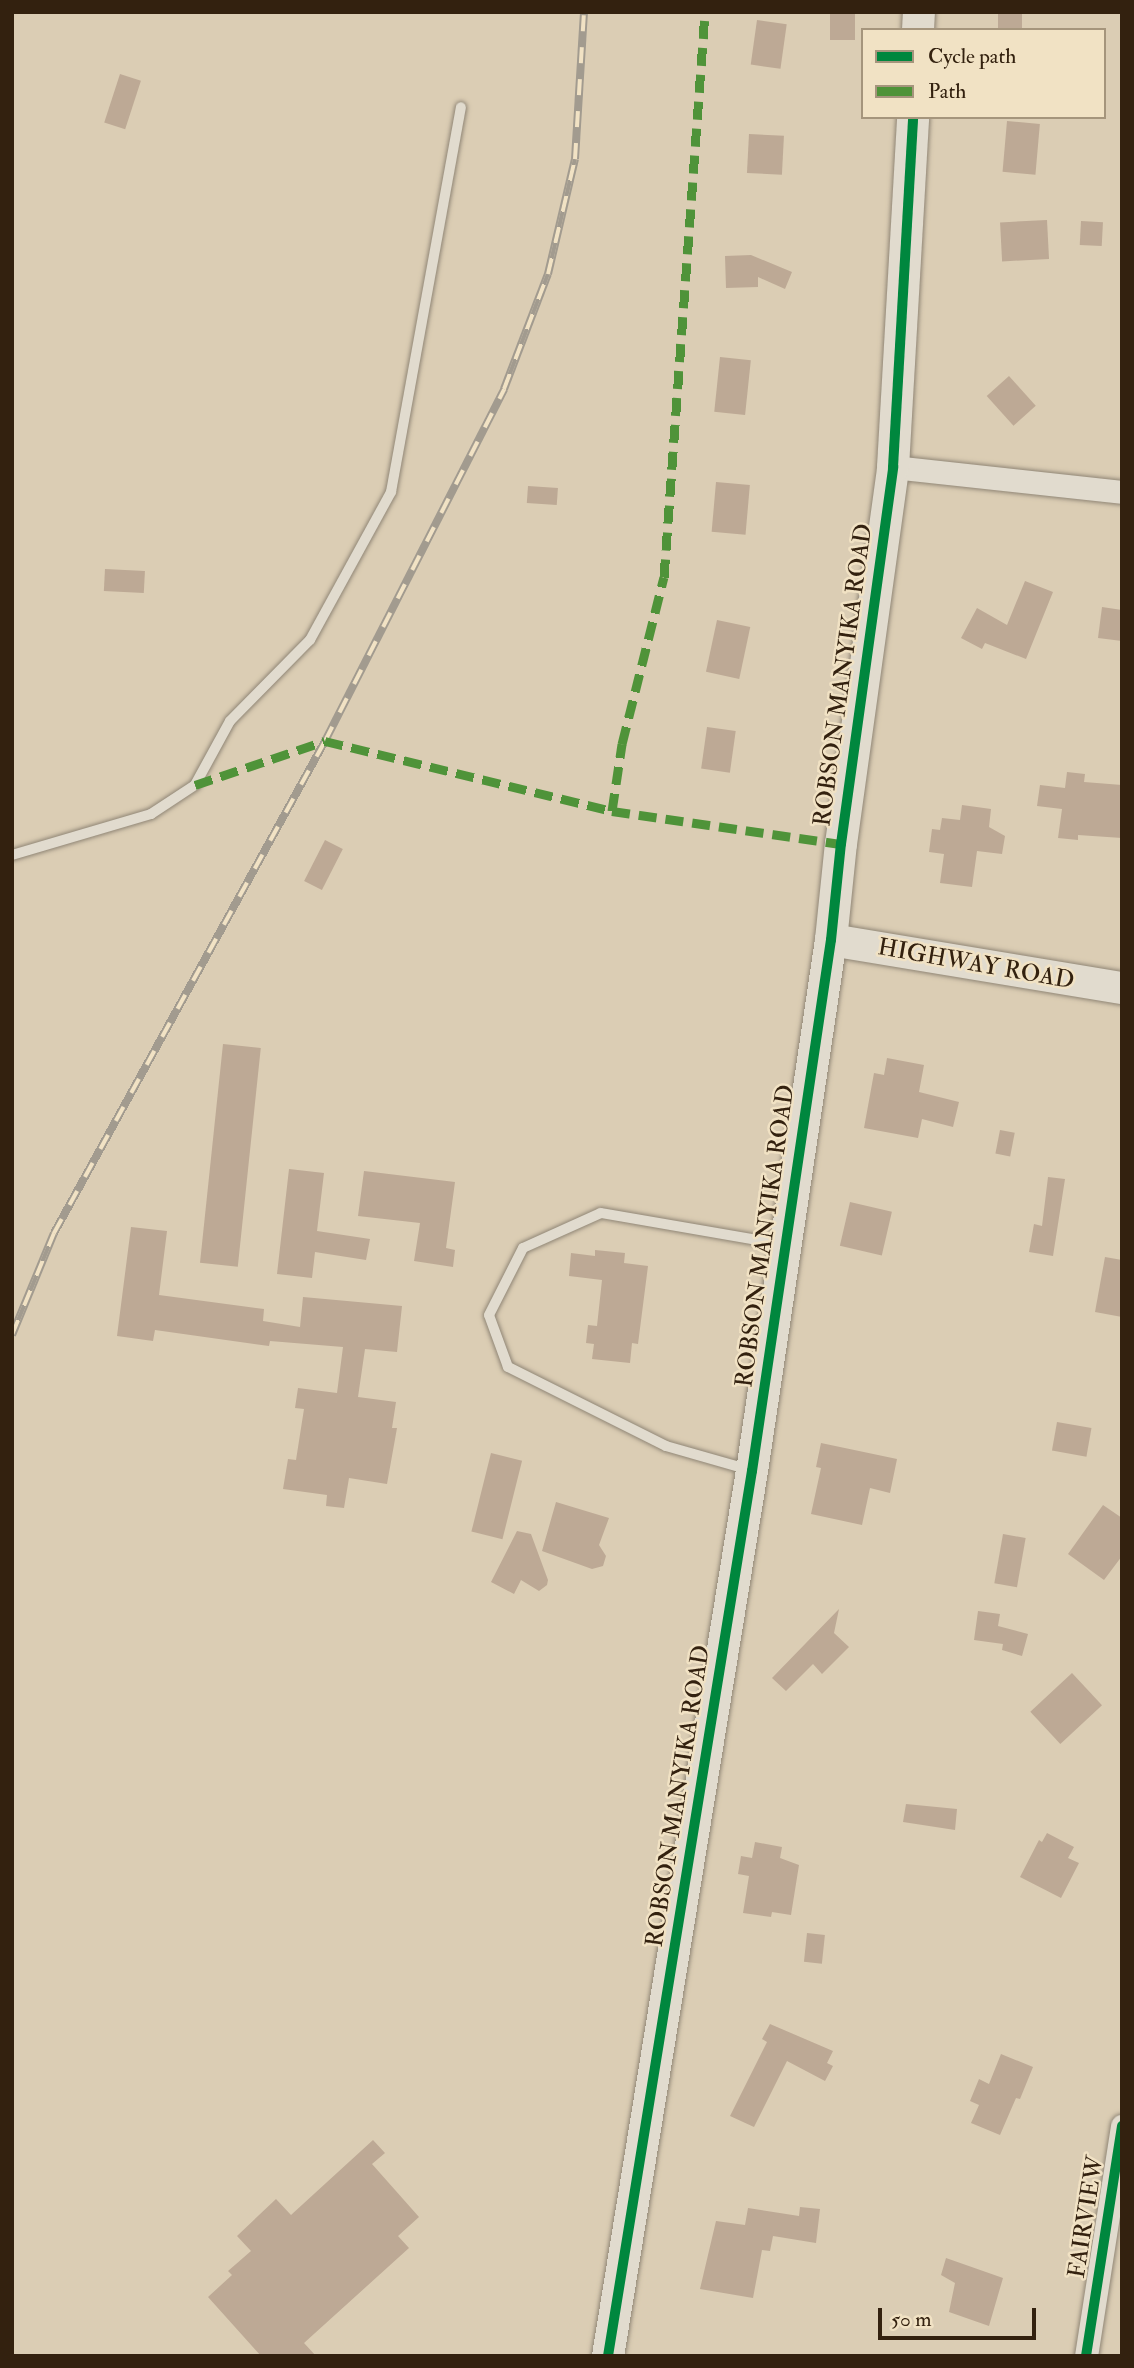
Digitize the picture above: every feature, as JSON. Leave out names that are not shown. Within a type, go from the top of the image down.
[{"type":"street","name":"ROBSON MANYIKA ROAD","points":[[608,2356],[752,1471],[831,940],[842,831],[893,467],[913,119]]},
{"type":"street","points":[[893,467],[1122,492]]},
{"type":"street","name":"HIGHWAY ROAD","points":[[831,940],[1122,988]]},
{"type":"street","name":"FAIRVIEW","points":[[1086,2356],[1122,2126]]},
{"type":"lane","points":[[12,855],[151,814],[195,785],[230,721],[310,640],[391,492],[461,107]]},
{"type":"lane","points":[[752,1471],[666,1446],[508,1367],[489,1315],[523,1248],[601,1213],[784,1245]]},
{"type":"building","points":[[830,12],[855,12],[855,40],[830,40]]},
{"type":"building","points":[[998,12],[1022,12],[1022,28],[998,28]]},
{"type":"building","points":[[757,20],[787,24],[780,69],[751,65]]},
{"type":"building","points":[[120,74],[141,81],[125,129],[104,123]]},
{"type":"building","points":[[1007,121],[1040,124],[1035,175],[1003,172]]},
{"type":"building","points":[[749,134],[784,136],[782,175],[747,173]]},
{"type":"building","points":[[1047,220],[1049,259],[1002,261],[1000,222]]},
{"type":"building","points":[[1081,221],[1103,222],[1102,246],[1080,245]]},
{"type":"building","points":[[751,255],[792,272],[785,289],[758,277],[758,287],[726,288],[725,256]]},
{"type":"building","points":[[720,357],[751,360],[745,415],[714,412]]},
{"type":"building","points":[[1009,376],[1036,406],[1013,426],[987,396]]},
{"type":"building","points":[[716,482],[750,485],[746,535],[712,532]]},
{"type":"building","points":[[528,486],[558,488],[557,505],[527,503]]},
{"type":"building","points":[[105,569],[145,571],[144,593],[104,591]]},
{"type":"building","points":[[1025,581],[1053,592],[1026,659],[985,643],[982,649],[961,638],[977,608],[1007,625]]},
{"type":"building","points":[[1102,607],[1122,610],[1122,641],[1098,638]]},
{"type":"building","points":[[717,620],[750,627],[739,679],[706,672]]},
{"type":"building","points":[[707,727],[736,731],[730,773],[701,769]]},
{"type":"building","points":[[1067,772],[1085,774],[1084,782],[1122,785],[1122,838],[1078,835],[1078,840],[1058,838],[1062,809],[1037,806],[1040,785],[1065,788]]},
{"type":"building","points":[[962,805],[991,809],[989,827],[1005,836],[1002,854],[977,851],[972,887],[940,883],[944,854],[929,852],[932,829],[940,830],[942,818],[960,820]]},
{"type":"building","points":[[325,840],[343,849],[322,890],[304,881]]},
{"type":"building","points":[[223,1044],[261,1048],[238,1267],[200,1263]]},
{"type":"building","points":[[887,1058],[924,1065],[919,1092],[959,1102],[953,1127],[922,1119],[918,1138],[864,1128],[874,1073],[884,1075]]},
{"type":"building","points":[[1000,1130],[1015,1133],[1010,1156],[995,1154]]},
{"type":"building","points":[[289,1169],[324,1173],[317,1231],[370,1239],[366,1260],[315,1252],[312,1278],[277,1274]]},
{"type":"building","points":[[364,1171],[455,1182],[446,1248],[455,1250],[453,1267],[414,1261],[420,1223],[358,1216]]},
{"type":"building","points":[[1048,1177],[1065,1179],[1053,1256],[1029,1252],[1034,1224],[1042,1226]]},
{"type":"building","points":[[850,1202],[892,1212],[882,1256],[840,1246]]},
{"type":"building","points":[[131,1227],[167,1231],[159,1295],[264,1309],[263,1321],[300,1327],[303,1297],[402,1306],[397,1352],[365,1349],[358,1397],[396,1402],[392,1428],[397,1428],[387,1484],[349,1478],[344,1508],[326,1506],[327,1495],[283,1489],[288,1459],[296,1460],[304,1409],[295,1408],[298,1388],[337,1393],[343,1347],[270,1341],[269,1346],[155,1330],[153,1341],[117,1336]]},
{"type":"building","points":[[595,1250],[625,1253],[624,1263],[648,1266],[638,1344],[632,1343],[630,1363],[592,1359],[594,1344],[586,1343],[588,1325],[597,1326],[602,1280],[569,1276],[571,1253],[595,1256]]},
{"type":"building","points":[[1105,1257],[1122,1260],[1122,1317],[1095,1312]]},
{"type":"building","points":[[1057,1422],[1091,1428],[1086,1457],[1052,1451]]},
{"type":"building","points":[[821,1443],[897,1459],[890,1493],[870,1488],[862,1525],[811,1514],[821,1468],[816,1467]]},
{"type":"building","points":[[491,1453],[522,1461],[502,1539],[471,1532]]},
{"type":"building","points":[[556,1502],[609,1518],[599,1545],[606,1556],[603,1566],[592,1569],[542,1551]]},
{"type":"building","points":[[1103,1505],[1122,1518],[1122,1556],[1104,1580],[1068,1554]]},
{"type":"building","points":[[517,1531],[531,1534],[548,1580],[547,1585],[539,1591],[521,1580],[514,1594],[491,1582]]},
{"type":"building","points":[[1003,1534],[1026,1538],[1017,1587],[994,1583]]},
{"type":"building","points":[[839,1609],[834,1633],[849,1647],[822,1674],[813,1664],[786,1691],[772,1678]]},
{"type":"building","points":[[978,1611],[1000,1614],[998,1626],[1028,1634],[1022,1656],[1002,1650],[1003,1644],[974,1640]]},
{"type":"building","points":[[1072,1673],[1102,1705],[1060,1744],[1030,1712]]},
{"type":"building","points":[[906,1804],[957,1809],[955,1830],[903,1822]]},
{"type":"building","points":[[1047,1833],[1074,1847],[1068,1858],[1079,1863],[1061,1898],[1020,1877],[1039,1840],[1042,1842]]},
{"type":"building","points":[[755,1842],[782,1847],[780,1858],[799,1865],[791,1915],[772,1912],[771,1917],[743,1913],[749,1876],[738,1874],[741,1856],[752,1858]]},
{"type":"building","points":[[807,1933],[825,1935],[822,1964],[804,1962]]},
{"type":"building","points":[[770,2024],[833,2051],[827,2063],[833,2066],[825,2081],[787,2061],[754,2127],[730,2116],[767,2042],[762,2039]]},
{"type":"building","points":[[1001,2054],[1033,2067],[1020,2099],[1016,2098],[1000,2135],[971,2123],[979,2105],[970,2101],[979,2079],[989,2084]]},
{"type":"building","points":[[373,2140],[385,2153],[372,2164],[419,2217],[398,2236],[409,2248],[304,2343],[316,2356],[261,2356],[208,2297],[232,2275],[228,2271],[251,2251],[237,2236],[276,2199],[291,2215]]},
{"type":"building","points":[[800,2207],[820,2209],[816,2243],[773,2236],[770,2251],[762,2250],[753,2298],[700,2289],[716,2221],[745,2225],[748,2208],[799,2216]]},
{"type":"building","points":[[946,2258],[1003,2278],[989,2326],[949,2312],[955,2283],[941,2275]]},
{"type":"railway","points":[[12,1335],[54,1233],[325,741],[504,389],[548,274],[575,159],[584,12]]},
{"type":"marked path","points":[[612,811],[622,744],[664,577],[705,12]]},
{"type":"marked path","points":[[195,785],[325,741],[612,811],[841,844]]},
{"type":"cycle path","points":[[608,2356],[752,1471],[831,940],[841,844],[893,467],[913,119]]},
{"type":"cycle path","points":[[1086,2356],[1122,2126]]}]
